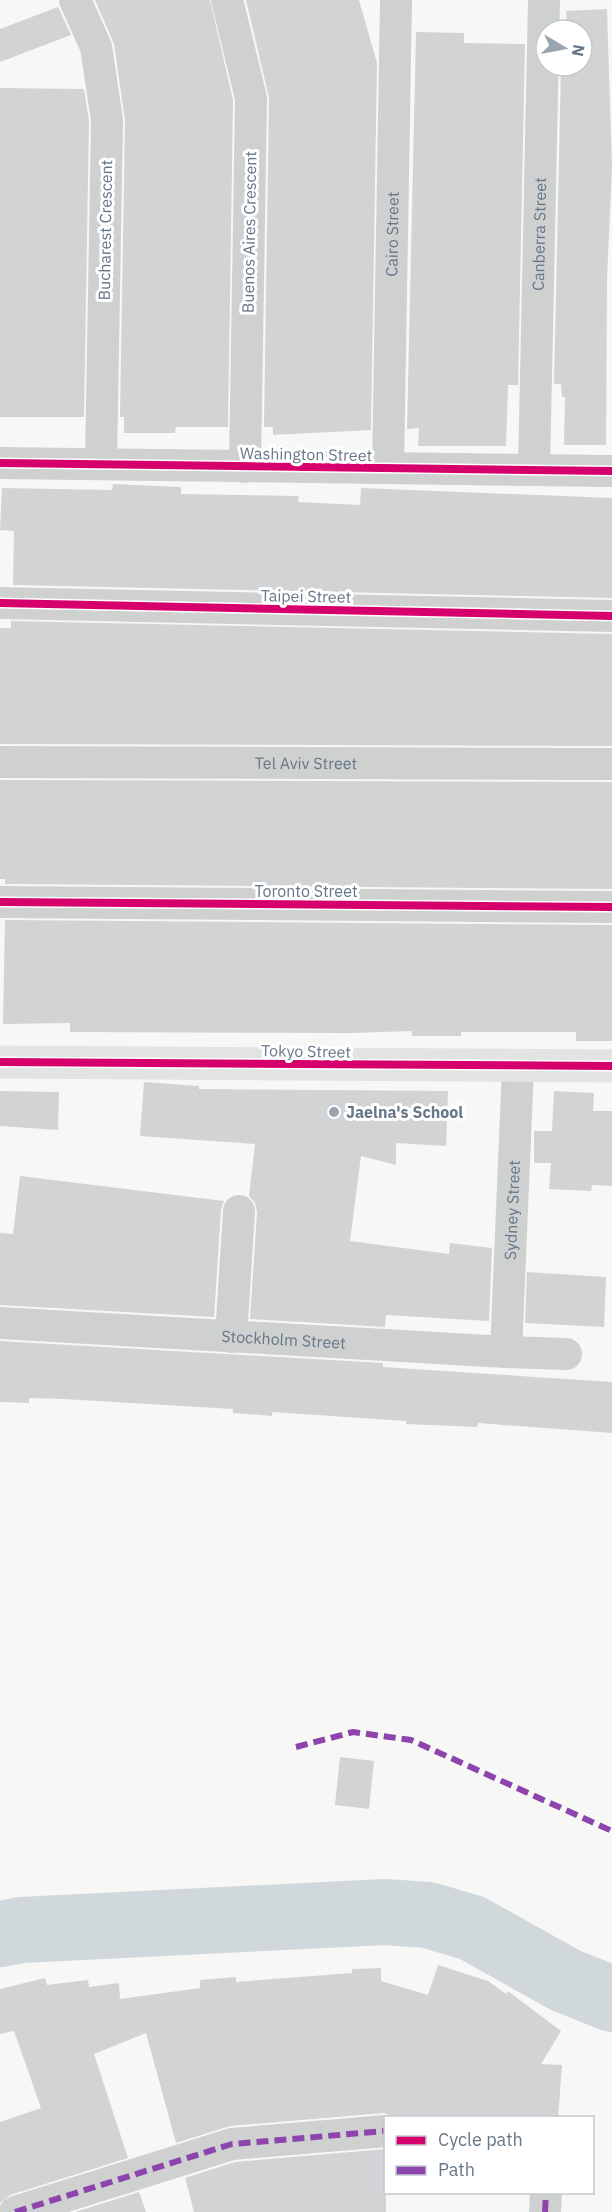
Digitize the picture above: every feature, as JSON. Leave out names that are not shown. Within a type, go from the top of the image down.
[{"type":"street","name":"Bucharest Crescent","points":[[75,0],[96,47],[107,120],[101,464]]},
{"type":"street","name":"Buenos Aires Crescent","points":[[227,0],[251,98],[245,466]]},
{"type":"street","name":"Canberra Street","points":[[534,470],[544,0]]},
{"type":"street","name":"Cairo Street","points":[[388,468],[400,1]]},
{"type":"street","name":"Washington Street","points":[[0,463],[612,471]]},
{"type":"street","name":"Taipei Street","points":[[0,603],[612,616]]},
{"type":"street","name":"Tel Aviv Street","points":[[0,762],[612,764]]},
{"type":"street","name":"Toronto Street","points":[[0,902],[612,907]]},
{"type":"street","name":"Tokyo Street","points":[[0,1062],[612,1066]]},
{"type":"street","name":"Sydney Street","points":[[506,1352],[518,1067]]},
{"type":"street","points":[[231,1337],[239,1211]]},
{"type":"street","name":"Stockholm Street","points":[[0,1323],[566,1354]]},
{"type":"street","points":[[15,2212],[232,2144],[384,2130]]},
{"type":"street","points":[[545,2212],[546,2194]]},
{"type":"building","points":[[95,0],[210,0],[233,100],[228,427],[176,427],[175,433],[124,433],[124,417],[120,417],[125,120],[114,44]]},
{"type":"building","points":[[246,0],[359,0],[377,63],[371,430],[273,435],[273,427],[264,427],[269,98]]},
{"type":"building","points":[[58,7],[71,35],[0,62],[0,29]]},
{"type":"building","points":[[607,9],[612,167],[607,279],[606,445],[564,445],[565,397],[562,397],[561,384],[554,384],[561,78],[594,78],[594,18],[566,18],[566,11]]},
{"type":"building","points":[[416,32],[464,33],[464,43],[525,44],[518,385],[508,385],[506,446],[418,446],[419,428],[407,429]]},
{"type":"building","points":[[0,88],[84,89],[89,121],[84,417],[0,417]]},
{"type":"building","points":[[113,484],[181,487],[181,494],[299,496],[298,502],[360,505],[361,488],[612,498],[612,598],[13,585],[14,531],[0,530],[2,488],[112,490]]},
{"type":"building","points":[[11,621],[612,634],[612,746],[0,744],[0,628],[11,628]]},
{"type":"building","points":[[0,780],[612,782],[612,889],[5,884],[5,879],[0,879]]},
{"type":"building","points":[[5,920],[612,925],[612,1041],[576,1041],[576,1032],[461,1032],[461,1036],[412,1036],[412,1031],[352,1033],[70,1032],[70,1023],[3,1024]]},
{"type":"building","points":[[144,1082],[199,1086],[199,1089],[448,1091],[446,1146],[396,1143],[396,1165],[361,1156],[350,1241],[449,1254],[450,1243],[492,1248],[489,1321],[386,1315],[385,1327],[250,1319],[257,1212],[255,1203],[249,1196],[255,1144],[140,1136]]},
{"type":"building","points":[[0,1091],[59,1092],[58,1130],[0,1126]]},
{"type":"building","points":[[554,1091],[594,1093],[593,1111],[612,1111],[612,1186],[592,1185],[591,1191],[549,1189],[551,1163],[534,1163],[534,1131],[552,1131]]},
{"type":"building","points":[[20,1176],[224,1201],[221,1210],[214,1317],[0,1305],[0,1233],[13,1234]]},
{"type":"building","points":[[527,1272],[606,1277],[604,1327],[525,1323]]},
{"type":"building","points":[[0,1341],[383,1363],[383,1367],[612,1382],[612,1433],[478,1423],[477,1427],[406,1424],[406,1421],[272,1412],[272,1416],[233,1413],[233,1409],[64,1399],[29,1398],[29,1403],[0,1402]]},
{"type":"building","points":[[340,1757],[374,1761],[369,1809],[335,1805]]},
{"type":"building","points":[[438,1965],[488,1981],[506,1994],[508,1991],[561,2031],[541,2064],[562,2065],[558,2116],[392,2116],[384,2113],[230,2126],[176,2143],[146,2033],[94,2054],[128,2158],[10,2195],[0,2203],[0,2122],[41,2108],[14,2031],[0,2034],[0,1989],[45,1978],[47,1985],[88,1980],[89,1987],[119,1983],[120,1999],[200,1988],[200,1980],[236,1977],[236,1982],[352,1973],[352,1969],[381,1968],[381,1981],[428,1995]]},
{"type":"building","points":[[384,2149],[386,2212],[194,2212],[185,2178],[235,2162]]},
{"type":"building","points":[[139,2192],[146,2212],[75,2212]]},
{"type":"waterway","points":[[0,1934],[21,1930],[385,1912],[428,1915],[472,1928],[565,1980],[612,1999]]},
{"type":"marked path","points":[[296,1747],[353,1732],[411,1740],[612,1831]]},
{"type":"marked path","points":[[15,2212],[232,2144],[384,2131]]},
{"type":"marked path","points":[[545,2212],[546,2194]]},
{"type":"cycle path","points":[[0,463],[612,471]]},
{"type":"cycle path","points":[[0,603],[612,616]]},
{"type":"cycle path","points":[[0,902],[612,907]]},
{"type":"cycle path","points":[[0,1062],[612,1066]]},
{"type":"place","name":"Jaelna's School","points":[[334,1112]]}]
